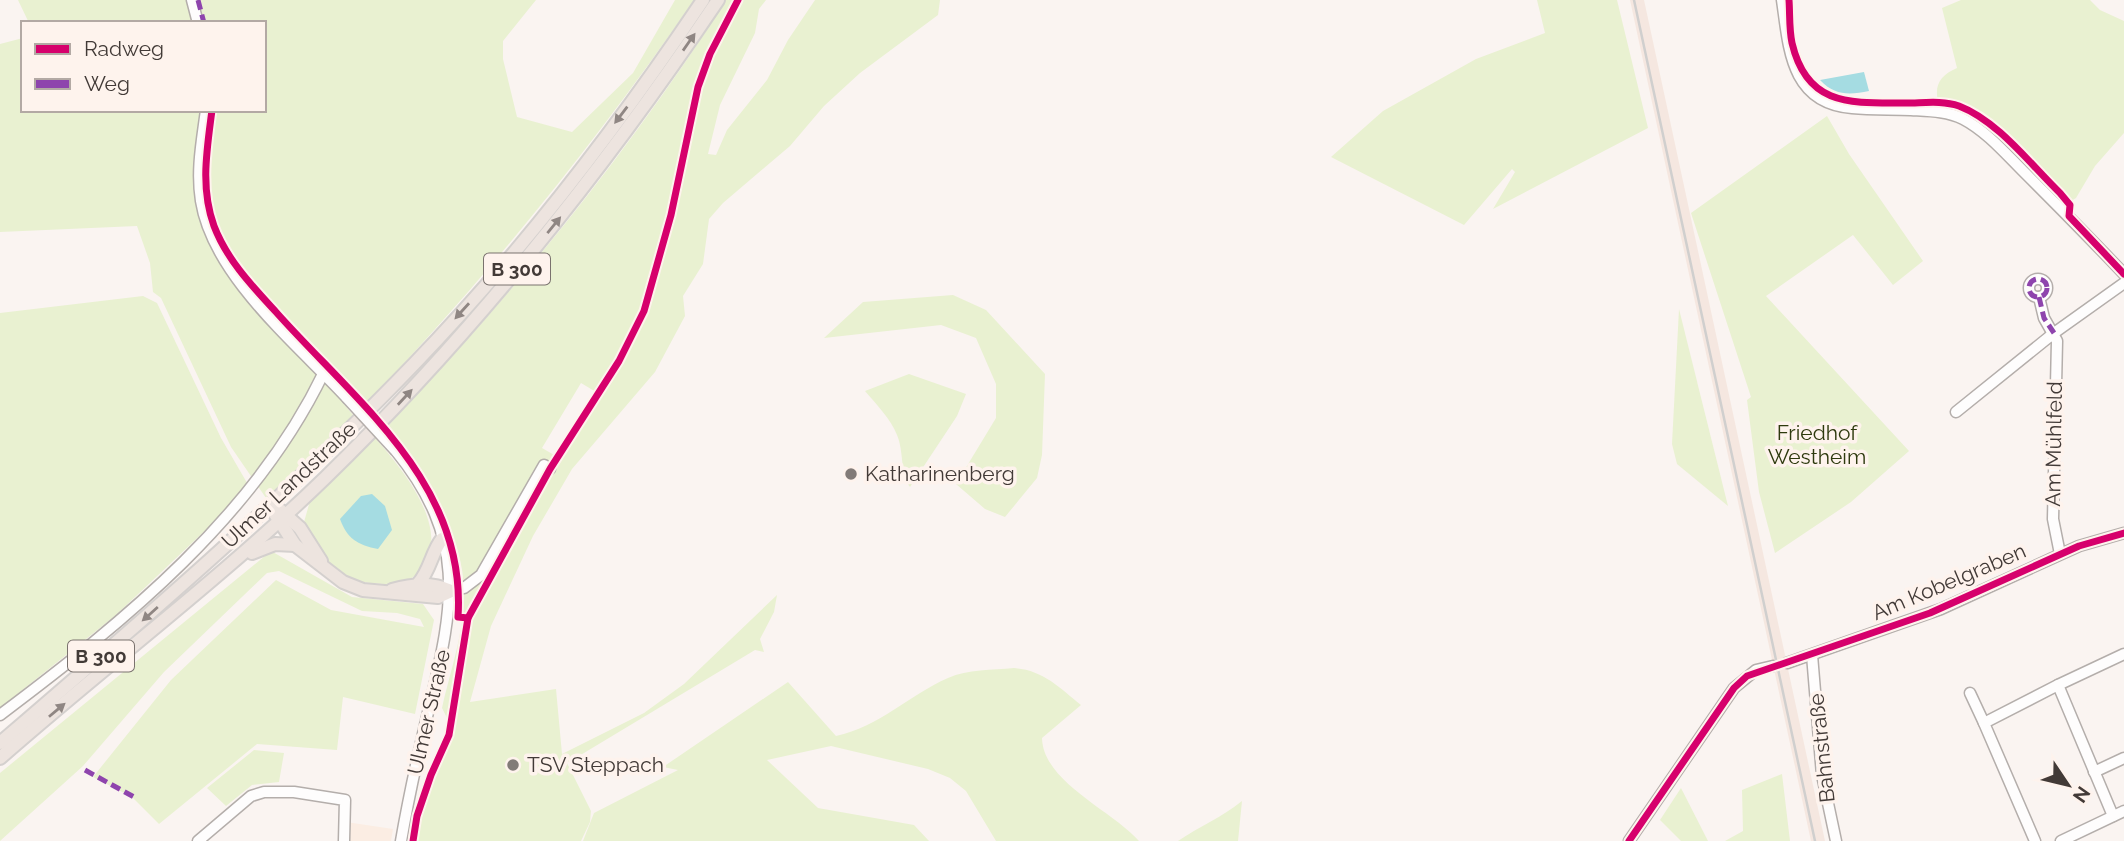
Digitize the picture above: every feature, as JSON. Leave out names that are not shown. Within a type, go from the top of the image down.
[{"type":"main road","name":"Ulmer Landstraße","points":[[0,743],[142,621],[271,504],[416,362],[498,270],[580,170],[703,0]]},
{"type":"main road","name":"Ulmer Landstraße","points":[[0,758],[283,518],[428,372],[517,269],[626,131],[718,0]]},
{"type":"main road","points":[[271,504],[283,518],[295,545],[352,587],[438,597],[455,590]]},
{"type":"main road","points":[[283,518],[300,528],[326,569]]},
{"type":"main road","points":[[418,584],[431,568],[435,548],[442,539]]},
{"type":"main road","points":[[233,563],[264,546],[295,545]]},
{"type":"main road","points":[[388,591],[418,584],[439,585],[455,590]]},
{"type":"street","points":[[192,0],[197,21]]},
{"type":"street","points":[[1782,0],[1790,55],[1796,73],[1812,92],[1833,105],[1938,112],[1962,119],[1983,132],[2124,274]]},
{"type":"street","name":"Ulmer Straße","points":[[206,112],[199,178],[201,203],[211,237],[247,290],[396,451],[424,492],[442,539],[455,590],[443,656],[401,841]]},
{"type":"street","points":[[1956,412],[2054,333],[2124,283]]},
{"type":"street","name":"Am Mühlfeld","points":[[2039,297],[2044,318],[2054,333],[2057,347],[2053,519],[2060,554]]},
{"type":"street","points":[[0,715],[145,597],[192,552],[260,477],[304,414],[324,372]]},
{"type":"street","points":[[455,590],[473,583],[481,575],[544,465],[550,469]]},
{"type":"street","name":"Am Kobelgraben","points":[[1787,663],[1941,609],[2060,554],[2124,533]]},
{"type":"street","points":[[1984,723],[2124,654]]},
{"type":"street","name":"Bahnstraße","points":[[1812,655],[1822,775],[1836,841]]},
{"type":"street","points":[[1629,841],[1734,688],[1756,670],[1773,666]]},
{"type":"street","points":[[2058,685],[2113,816]]},
{"type":"street","points":[[1970,693],[2035,841]]},
{"type":"street","points":[[2094,772],[2124,758]]},
{"type":"street","points":[[198,841],[258,794],[279,791],[345,800],[347,805],[344,841]]},
{"type":"street","points":[[2061,841],[2124,811]]},
{"type":"shaded area","points":[[1630,0],[1644,0],[1825,841],[1811,841]]},
{"type":"shaded area","points":[[346,822],[393,829],[391,841],[344,841]]},
{"type":"green space","points":[[18,0],[536,0],[503,41],[503,59],[517,117],[572,132],[633,73],[675,0],[694,0],[578,158],[454,308],[365,405],[353,392],[342,402],[354,416],[266,498],[231,447],[161,298],[153,292],[150,263],[137,226],[0,232],[0,44],[21,39],[21,112],[266,112],[266,21],[28,21]]},
{"type":"green space","points":[[726,0],[733,0],[720,24],[725,27],[738,0],[766,0],[759,9],[755,33],[720,105],[708,154],[716,155],[727,130],[767,80],[788,40],[815,0],[940,0],[938,15],[860,73],[824,106],[790,146],[723,203],[709,219],[703,264],[683,296],[685,316],[655,372],[572,469],[533,536],[491,626],[470,702],[556,689],[562,754],[644,713],[684,684],[777,595],[774,612],[760,639],[764,652],[755,650],[569,762],[565,759],[591,811],[590,822],[581,841],[413,841],[417,816],[432,775],[432,762],[446,735],[449,722],[442,708],[462,624],[464,596],[458,550],[440,506],[386,428],[523,275],[609,168],[689,57]],"holes":[[[581,383],[596,392],[556,456],[542,448]]]},
{"type":"green space","points":[[1537,0],[1617,0],[1648,128],[1493,209],[1515,172],[1512,169],[1464,225],[1331,157],[1383,111],[1476,59],[1545,33]]},
{"type":"green space","points":[[1961,0],[2090,0],[2100,10],[2124,21],[2124,133],[2095,166],[2076,198],[2068,203],[2010,142],[1994,129],[1958,108],[1938,102],[1937,90],[1940,81],[1957,68],[1942,8]]},
{"type":"green space","name":"Friedhof Westheim","points":[[1827,116],[1849,154],[1923,261],[1893,285],[1853,235],[1766,296],[1909,451],[1851,502],[1775,553],[1759,492],[1747,400],[1751,397],[1691,213]]},
{"type":"green space","points":[[953,295],[986,310],[1045,374],[1042,455],[1037,478],[1005,517],[985,509],[956,484],[996,418],[996,384],[976,338],[941,325],[824,338],[863,302]]},
{"type":"green space","points":[[143,296],[157,303],[221,438],[250,488],[116,615],[0,708],[0,313]]},
{"type":"green space","points":[[1679,309],[1728,506],[1677,464],[1672,444]]},
{"type":"green space","points":[[909,374],[966,394],[957,416],[910,487],[894,429],[865,391]]},
{"type":"green space","points":[[375,438],[409,481],[427,516],[431,533],[430,550],[424,566],[406,581],[395,583],[364,582],[342,574],[327,560],[304,522],[310,501]]},
{"type":"green space","points":[[271,551],[352,597],[423,604],[434,620],[415,714],[343,697],[337,750],[257,744],[159,824],[132,797],[93,777],[171,680],[276,580],[331,610],[424,627],[420,619],[397,613],[362,611],[279,571],[267,573],[164,672],[83,766],[0,841],[0,773]]},
{"type":"green space","points":[[1014,668],[1042,676],[1081,705],[1042,738],[1045,754],[1066,782],[1139,841],[996,841],[966,791],[950,778],[928,769],[831,746],[767,760],[818,808],[914,825],[929,841],[583,841],[594,813],[678,770],[663,767],[788,682],[836,736],[866,726],[948,678],[972,671]]},
{"type":"green space","points":[[254,750],[284,753],[279,782],[252,785],[226,806],[207,788]]},
{"type":"green space","points":[[1782,774],[1790,841],[1725,841],[1743,831],[1742,790]]},
{"type":"green space","points":[[1681,788],[1708,841],[1681,841],[1660,820]]},
{"type":"green space","points":[[1242,801],[1238,841],[1178,841],[1226,812]]},
{"type":"water","points":[[1864,72],[1869,91],[1837,92],[1820,80]]},
{"type":"water","points":[[372,494],[385,506],[392,530],[378,549],[354,540],[346,532],[340,519],[361,496]]},
{"type":"railway","points":[[1634,0],[1815,841]]},
{"type":"marked path","points":[[198,0],[203,21]]},
{"type":"marked path","points":[[2038,279],[2044,282],[2047,288],[2044,294],[2038,297],[2032,294],[2029,288],[2032,282],[2038,279]]},
{"type":"marked path","points":[[2039,297],[2044,318],[2054,333]]},
{"type":"marked path","points":[[85,770],[134,797]]},
{"type":"cycle path","points":[[413,841],[417,816],[449,735],[468,618],[550,469],[619,361],[644,311],[671,215],[698,87],[710,54],[738,0]]},
{"type":"cycle path","points":[[1789,0],[1791,38],[1799,64],[1808,79],[1820,90],[1850,101],[1946,103],[1973,113],[2000,132],[2060,193],[2070,205],[2069,216],[2124,274]]},
{"type":"cycle path","points":[[212,112],[206,183],[210,212],[219,238],[249,282],[371,413],[400,448],[425,486],[445,526],[456,569],[458,617],[468,618]]},
{"type":"cycle path","points":[[1629,841],[1734,688],[1747,676],[1930,613],[2079,546],[2124,533]]},
{"type":"place","name":"Katharinenberg","points":[[851,474]]},
{"type":"place","name":"TSV Steppach","points":[[513,765]]}]
